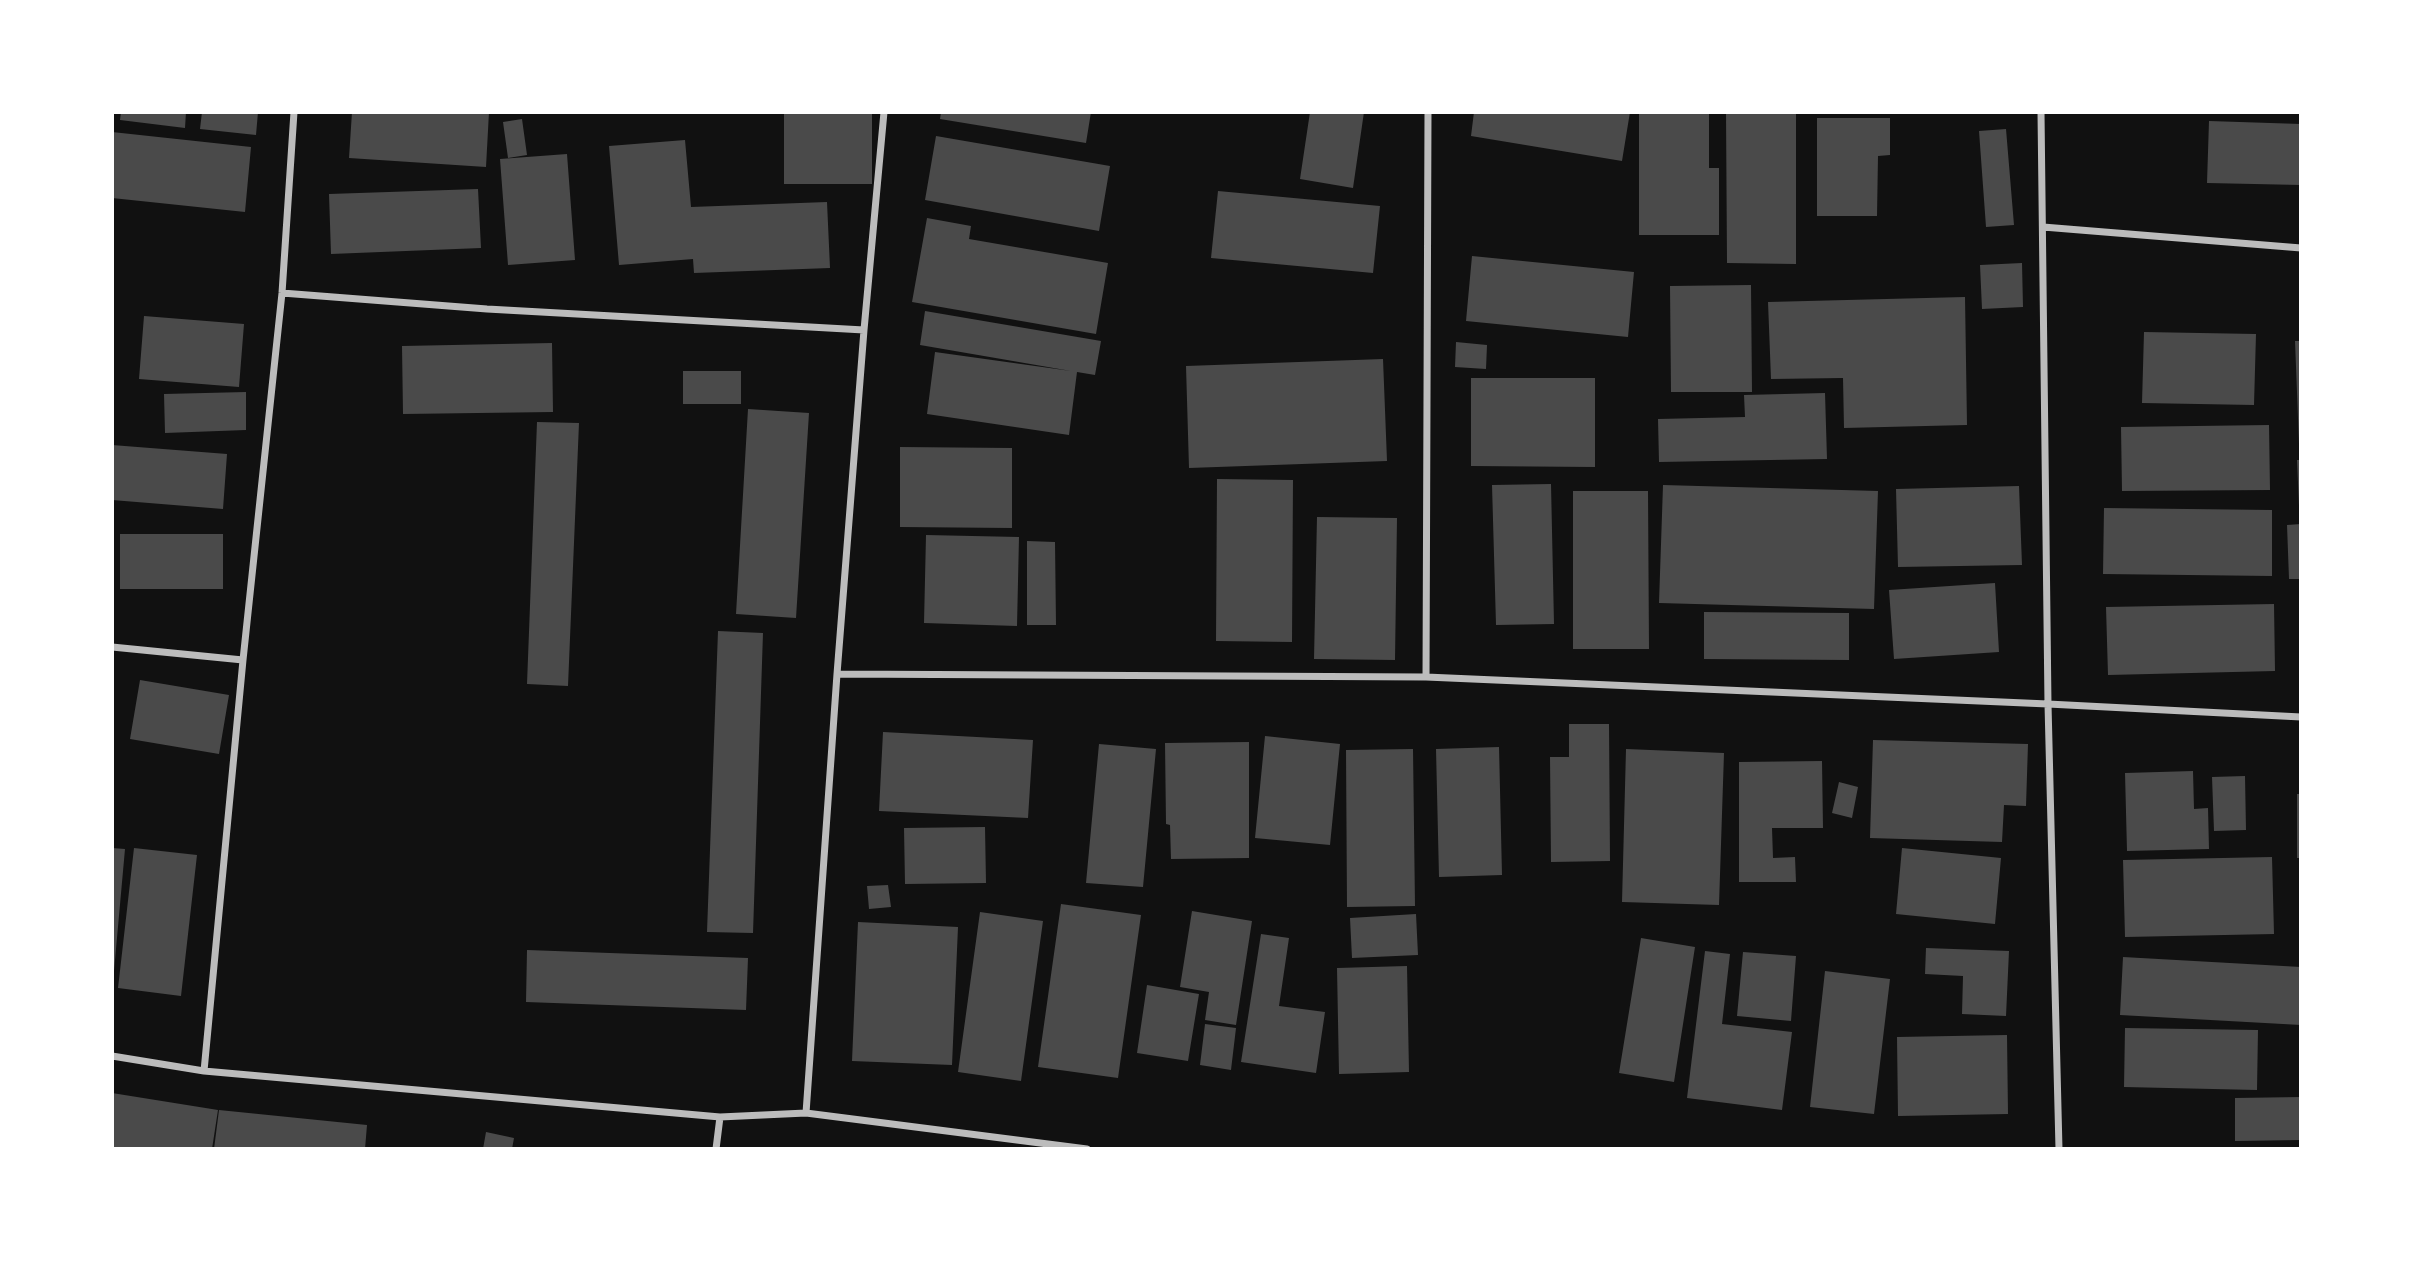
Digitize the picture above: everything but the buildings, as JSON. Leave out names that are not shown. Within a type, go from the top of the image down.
[{"type":"street","points":[[204,1071],[243,660],[282,293],[294,112]]},
{"type":"street","points":[[806,1113],[837,674],[884,112]]},
{"type":"street","points":[[1426,677],[1428,112]]},
{"type":"street","points":[[2041,112],[2048,704],[2059,1149]]},
{"type":"street","points":[[2043,227],[2301,248]]},
{"type":"street","points":[[282,293],[487,310],[864,330]]},
{"type":"street","points":[[112,647],[243,660]]},
{"type":"street","points":[[837,674],[1426,677],[2301,717]]},
{"type":"street","points":[[112,1056],[204,1071],[720,1117],[806,1113],[1087,1149]]},
{"type":"street","points":[[716,1149],[720,1117]]}]
